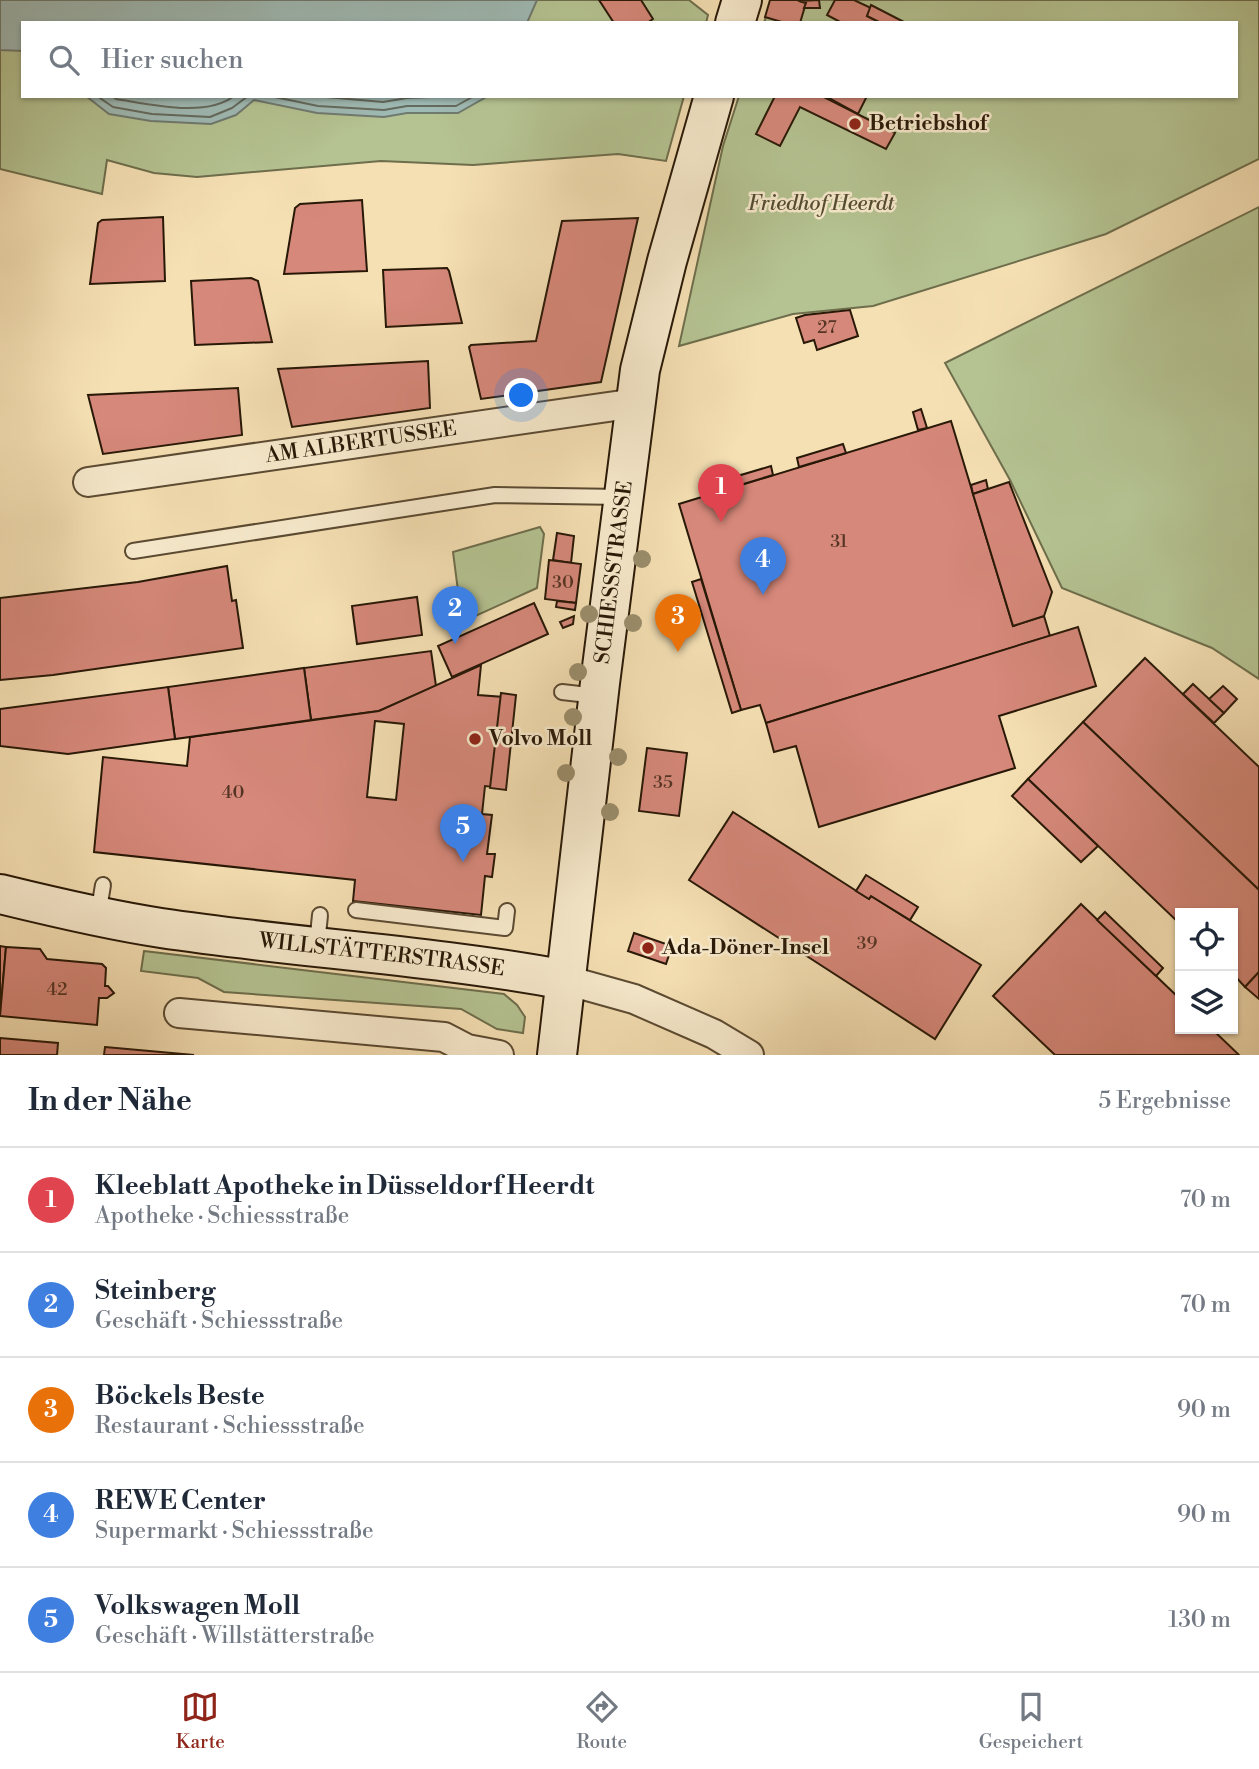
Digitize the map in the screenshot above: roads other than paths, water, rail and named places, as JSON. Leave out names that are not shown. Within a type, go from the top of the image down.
[{"type":"street","points":[[736,21],[742,0]]},
{"type":"street","name":"SCHIESSSTRASSE","points":[[556,1055],[566,980],[580,694],[623,497],[640,370],[667,261],[713,98]]},
{"type":"street","name":"AM ALBERTUSSEE","points":[[88,482],[636,403]]},
{"type":"street","name":"WILLSTÄTTERSTRASSE","points":[[0,894],[101,901],[161,928],[319,930],[566,980],[634,999],[714,1034],[749,1055]]},
{"type":"street","points":[[178,1013],[444,1037],[467,1049],[499,1055]]},
{"type":"lane","points":[[133,551],[495,495],[623,497]]},
{"type":"lane","points":[[356,909],[505,928],[507,911]]},
{"type":"water","points":[[0,0],[537,0],[528,21],[21,21],[21,51],[0,50]]},
{"type":"water","points":[[89,98],[484,98],[458,113],[407,113],[384,117],[317,113],[254,100],[236,115],[211,124],[151,121],[109,114]]},
{"type":"place","name":"Betriebshof","points":[[855,124]]},
{"type":"place","name":"Kleeblatt Apotheke in Düsseldorf Heerdt","points":[[721,522]]},
{"type":"place","name":"REWE Center","points":[[763,595]]},
{"type":"place","name":"Steinberg","points":[[455,644]]},
{"type":"place","name":"Böckels Beste","points":[[678,652]]},
{"type":"place","name":"Volvo Moll","points":[[475,739]]},
{"type":"place","name":"Volkswagen Moll","points":[[463,862]]},
{"type":"place","name":"Ada-Döner-Insel","points":[[648,948]]},
{"type":"park label","name":"Friedhof Heerdt","points":[[821,204]]}]
